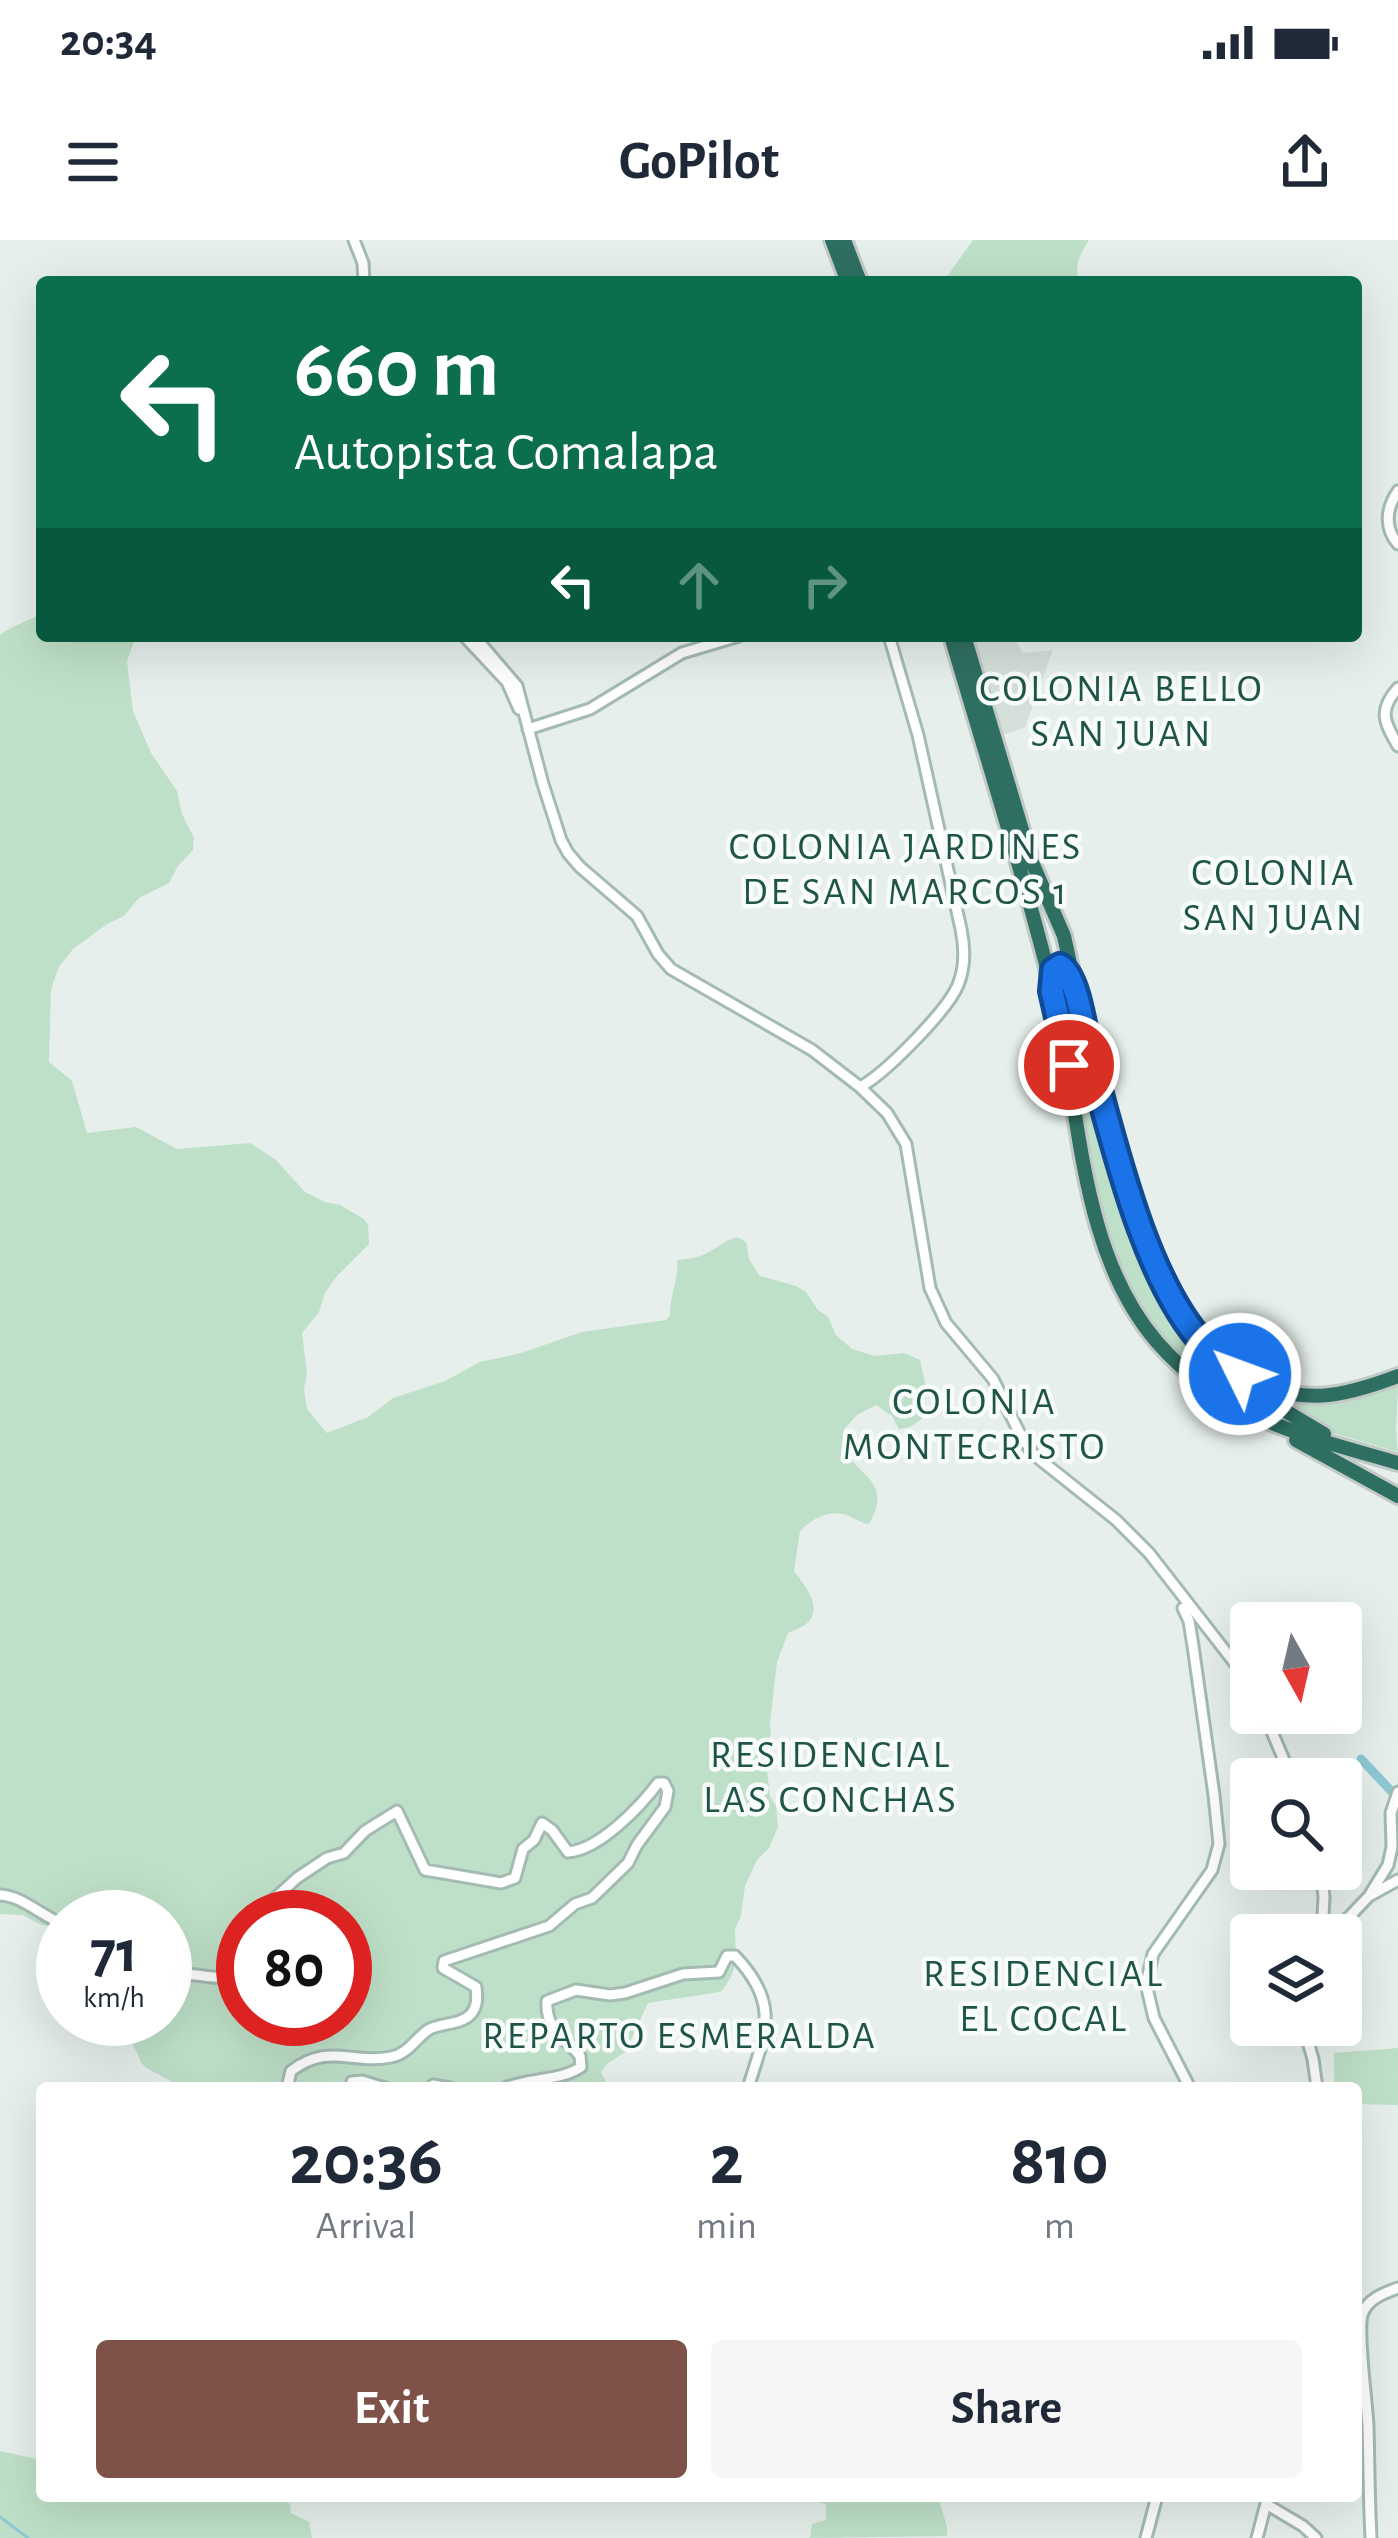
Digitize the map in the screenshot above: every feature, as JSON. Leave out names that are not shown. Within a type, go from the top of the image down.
[{"type":"highway","points":[[832,240],[846,276]]},
{"type":"highway","points":[[844,240],[858,276]]},
{"type":"highway","points":[[953,642],[1052,991],[1099,1231],[1114,1274],[1144,1325],[1204,1385],[1254,1418],[1398,1496]]},
{"type":"highway","points":[[966,642],[1031,860],[1069,954],[1090,1059],[1145,1240],[1177,1306],[1232,1373],[1291,1416],[1337,1439],[1398,1460]]},
{"type":"highway","points":[[1034,923],[1045,948],[1054,950],[1058,936],[1051,902]]},
{"type":"highway","points":[[1052,991],[1054,970],[1062,966],[1075,991]]},
{"type":"highway","points":[[1204,1344],[1250,1379],[1285,1393],[1341,1395],[1394,1378]]},
{"type":"highway","points":[[1254,1418],[1398,1460]]},
{"type":"main road","points":[[360,243],[363,276]]},
{"type":"main road","points":[[1398,491],[1388,517],[1398,544]]},
{"type":"main road","points":[[474,642],[507,682],[527,724]]},
{"type":"main road","points":[[474,642],[515,682],[554,820],[568,853],[638,916],[671,969],[812,1050],[886,1114],[906,1144],[929,1288],[946,1323],[993,1379],[1033,1454],[1116,1520],[1164,1570],[1230,1658]]},
{"type":"main road","points":[[527,724],[590,709],[682,653],[719,642]]},
{"type":"main road","points":[[860,1088],[944,1007],[959,983],[964,954],[927,772],[892,642]]},
{"type":"main road","points":[[1398,688],[1385,714],[1398,746]]},
{"type":"main road","points":[[1178,1591],[1190,1621],[1219,1844],[1211,1870],[1153,1954],[1145,1984],[1154,2018],[1187,2082]]},
{"type":"main road","points":[[1193,1646],[1202,1634],[1214,1639]]},
{"type":"main road","points":[[282,1890],[327,1858],[344,1853],[397,1811],[425,1870],[501,1883],[515,1878],[523,1849],[534,1840],[542,1822],[568,1852],[578,1852],[595,1844],[638,1808],[658,1783],[668,1791],[664,1807],[628,1863],[592,1898],[575,1904],[549,1926],[444,1960],[442,1968],[476,1987],[477,2002],[470,2016],[432,2027],[401,2055],[308,2058],[291,2071],[288,2082]]},
{"type":"main road","points":[[1398,1792],[1391,1813],[1398,1858]]},
{"type":"main road","points":[[1369,1896],[1385,1872],[1394,1843]]},
{"type":"main road","points":[[1349,1914],[1398,1880]]},
{"type":"main road","points":[[1323,1890],[1323,1914]]},
{"type":"main road","points":[[0,1895],[16,1897],[36,1910]]},
{"type":"main road","points":[[1324,1898],[1328,1914]]},
{"type":"main road","points":[[526,2082],[569,2074],[581,2067],[580,2056],[546,2016],[547,2001],[576,1990],[610,1995],[683,1974],[713,1974],[727,1956],[735,1956],[759,1989],[767,2016],[750,2082]]},
{"type":"main road","points":[[1309,2046],[1316,2082]]},
{"type":"main road","points":[[1362,2319],[1369,2303],[1398,2288]]},
{"type":"main road","points":[[1362,2336],[1371,2538]]},
{"type":"main road","points":[[1146,2538],[1155,2502]]},
{"type":"main road","points":[[1257,2538],[1265,2506],[1316,2538]]},
{"type":"shaded area","points":[[976,642],[1017,642],[1023,653],[1053,650],[1025,727],[1003,735]]},
{"type":"green space","points":[[973,240],[1089,240],[1080,255],[1078,276],[947,276]]},
{"type":"green space","points":[[36,616],[36,642],[134,642],[127,661],[133,711],[151,753],[177,791],[194,838],[193,850],[169,883],[139,898],[124,916],[73,949],[59,967],[51,989],[49,1062],[72,1081],[87,1133],[136,1127],[177,1149],[250,1143],[276,1160],[305,1192],[364,1219],[369,1244],[336,1277],[319,1312],[302,1333],[307,1409],[327,1433],[368,1417],[393,1398],[445,1381],[480,1362],[582,1332],[666,1320],[677,1260],[702,1255],[738,1237],[746,1242],[749,1259],[760,1276],[806,1292],[828,1317],[836,1335],[852,1349],[875,1356],[904,1353],[920,1360],[927,1392],[922,1419],[899,1429],[892,1416],[876,1405],[844,1429],[850,1457],[877,1494],[869,1524],[829,1514],[800,1531],[794,1571],[814,1611],[806,1624],[788,1633],[777,1662],[765,1753],[778,1827],[745,1886],[731,1977],[722,1991],[648,2003],[625,2052],[601,2072],[606,2082],[173,2082],[142,2064],[134,2046],[192,2046],[192,1890],[36,1890],[36,1922],[23,1915],[0,1914],[0,635]]},
{"type":"green space","points":[[1090,1069],[1111,1155],[1187,1328],[1311,1433],[1227,1399],[1172,1352],[1140,1312],[1104,1236],[1074,1073]]},
{"type":"green space","points":[[1253,1384],[1271,1391],[1370,1391],[1398,1386],[1398,1452],[1333,1433]]},
{"type":"green space","points":[[1398,2048],[1398,2105],[1362,2104],[1362,2082],[1334,2082],[1334,2053]]},
{"type":"green space","points":[[0,2451],[36,2459],[36,2502],[287,2502],[291,2513],[309,2522],[312,2538],[0,2538]]},
{"type":"green space","points":[[819,2502],[940,2502],[947,2536],[810,2538],[812,2524],[826,2520],[826,2504]]},
{"type":"waterway","points":[[1362,1760],[1393,1793]]},
{"type":"waterway","points":[[0,2517],[28,2538]]},
{"type":"district","name":"COLONIA BELLO SAN JUAN","points":[[1122,712]]},
{"type":"district","name":"COLONIA JARDINES DE SAN MARCOS 1","points":[[906,870]]},
{"type":"district","name":"COLONIA SAN JUAN","points":[[1274,896]]},
{"type":"district","name":"COLONIA MONTECRISTO","points":[[975,1424]]},
{"type":"district","name":"RESIDENCIAL LAS CONCHAS","points":[[831,1778]]},
{"type":"district","name":"RESIDENCIAL EL COCAL","points":[[1044,1996]]},
{"type":"district","name":"REPARTO ESMERALDA","points":[[680,2036]]},
{"type":"route","points":[[1069,1065],[1052,991],[1054,970],[1060,966],[1075,991],[1117,1152],[1153,1259],[1177,1306],[1204,1344],[1240,1374]]}]
